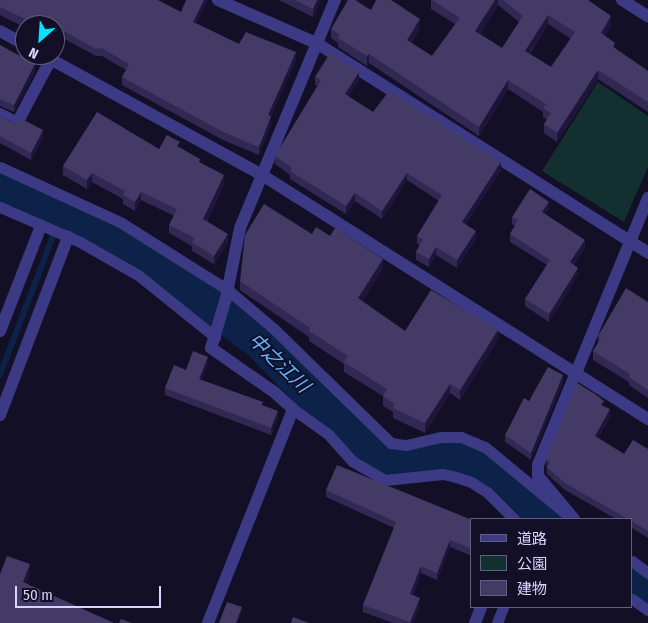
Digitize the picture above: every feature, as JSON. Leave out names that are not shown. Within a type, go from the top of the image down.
[{"type":"street","points":[[218,0],[318,44],[648,253]]},
{"type":"street","points":[[208,623],[293,409],[274,392],[211,348],[227,294],[240,228],[335,0]]},
{"type":"street","points":[[622,0],[648,16]]},
{"type":"street","points":[[0,31],[15,39]]},
{"type":"street","points":[[0,114],[17,123],[43,65]]},
{"type":"street","points":[[62,65],[262,175],[648,419]]},
{"type":"street","points":[[572,518],[538,476],[538,465],[648,198]]},
{"type":"street","points":[[0,331],[41,226]]},
{"type":"street","points":[[0,415],[68,237]]},
{"type":"street","points":[[475,623],[481,608]]},
{"type":"lane","points":[[0,167],[120,222],[227,294],[273,328],[391,443],[406,446],[441,437],[461,436],[485,447],[572,518]]},
{"type":"lane","points":[[0,207],[68,237],[138,275],[216,333]]},
{"type":"lane","points":[[293,409],[328,434],[352,461],[385,480],[443,474],[456,477],[471,482],[487,492],[513,518]]},
{"type":"lane","points":[[633,562],[648,573]]},
{"type":"lane","points":[[633,600],[648,610]]},
{"type":"lane","points":[[497,623],[504,608]]},
{"type":"green space","points":[[598,82],[648,116],[648,167],[624,222],[542,171]]},
{"type":"building","points":[[0,0],[158,0],[181,12],[186,0],[204,0],[193,22],[239,44],[246,32],[296,52],[268,115],[271,116],[259,147],[223,132],[122,77],[129,64],[102,48],[96,49],[65,32],[65,15],[17,15],[0,7]]},
{"type":"building","points":[[295,0],[317,0],[313,9]]},
{"type":"building","points":[[348,0],[355,0],[371,10],[376,0],[391,0],[420,19],[407,40],[432,56],[460,18],[432,0],[495,0],[475,31],[502,48],[523,16],[503,0],[588,0],[611,16],[601,33],[615,43],[613,47],[648,71],[648,102],[598,70],[557,133],[544,124],[551,113],[543,108],[546,104],[508,80],[479,127],[369,54],[367,56],[338,38],[340,35],[331,29]],"holes":[[[548,15],[575,32],[551,67],[525,51]]]},
{"type":"building","points":[[0,45],[15,53],[15,65],[34,65],[14,105],[0,99]]},
{"type":"building","points":[[330,53],[359,72],[345,94],[373,112],[389,91],[501,162],[462,222],[476,231],[457,260],[436,247],[429,259],[416,252],[423,239],[417,236],[442,195],[407,173],[382,211],[355,193],[346,206],[290,171],[292,168],[275,156],[321,80],[315,77]]},
{"type":"building","points":[[97,112],[159,149],[167,135],[180,142],[177,146],[200,159],[199,162],[224,175],[203,219],[228,234],[214,256],[192,242],[195,238],[169,225],[177,209],[141,192],[135,202],[123,195],[125,191],[92,173],[87,180],[63,166]]},
{"type":"building","points":[[0,116],[13,123],[24,120],[43,130],[31,153],[0,136]]},
{"type":"building","points":[[530,189],[549,202],[542,212],[585,240],[570,262],[578,268],[549,314],[525,299],[550,260],[510,234],[518,220],[512,217]]},
{"type":"building","points":[[264,204],[312,234],[316,227],[330,236],[335,228],[383,259],[358,298],[405,331],[431,290],[498,330],[460,390],[450,384],[425,423],[393,408],[395,404],[383,396],[387,389],[344,362],[348,356],[309,331],[310,328],[240,281],[245,235]]},
{"type":"building","points":[[626,288],[648,302],[648,390],[629,377],[630,374],[593,351],[601,338],[598,336]]},
{"type":"building","points":[[193,351],[208,357],[199,379],[263,402],[262,405],[278,411],[271,428],[165,388],[174,365],[186,370]]},
{"type":"building","points":[[548,367],[563,375],[531,453],[505,435],[524,398],[529,401]]},
{"type":"building","points":[[577,383],[604,401],[601,405],[610,409],[595,436],[624,454],[633,440],[648,449],[648,531],[633,522],[633,518],[626,518],[565,483],[547,467],[550,463],[546,459]]},
{"type":"building","points":[[337,465],[470,519],[470,548],[450,540],[437,573],[421,566],[410,594],[420,598],[410,622],[363,605],[396,522],[326,490]]},
{"type":"building","points":[[7,556],[30,564],[23,582],[114,623],[0,623],[0,574]]},
{"type":"building","points":[[227,602],[242,607],[236,623],[219,623]]},
{"type":"building","points":[[293,617],[309,623],[291,623]]},
{"type":"building","points":[[121,619],[132,623],[119,623]]},
{"type":"waterway","name":"中之江川","points":[[0,188],[142,257],[258,340],[371,455],[388,464],[403,465],[435,455],[458,455],[480,466],[546,518]]},
{"type":"waterway","points":[[0,375],[53,236]]},
{"type":"waterway","name":"中之江川","points":[[633,581],[648,591]]}]
